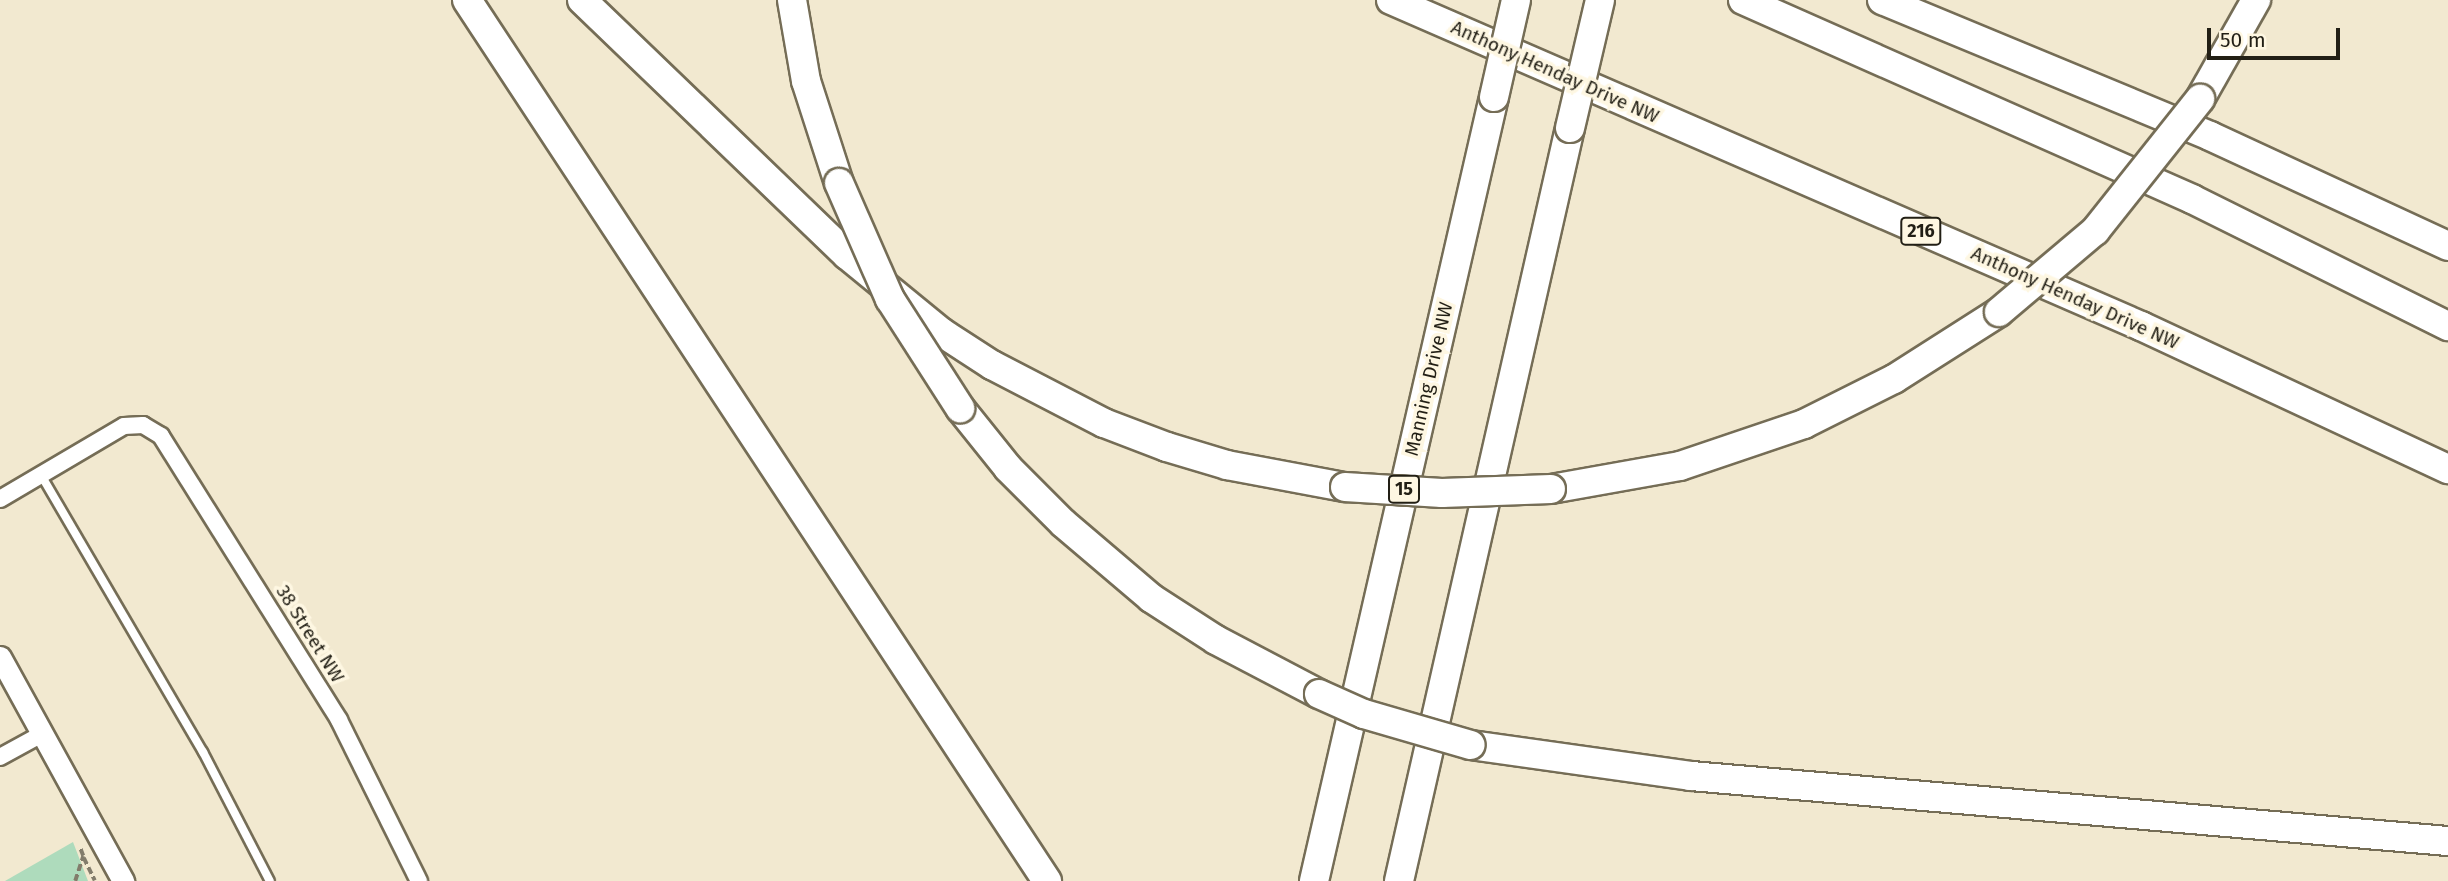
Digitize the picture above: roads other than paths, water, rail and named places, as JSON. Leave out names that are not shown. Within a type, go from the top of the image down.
[{"type":"highway","points":[[467,0],[1047,881]]},
{"type":"highway","points":[[582,0],[847,255],[941,332],[992,365],[1104,423],[1167,447],[1253,471],[1345,487],[1442,493],[1551,489],[1680,466],[1804,424],[1894,379],[1999,312],[2095,231],[2200,99],[2256,0]]},
{"type":"highway","points":[[792,0],[806,81],[839,183],[890,299],[961,408],[1008,468],[1044,505],[1150,598],[1216,640],[1319,694],[1364,714],[1471,745],[1678,775],[2448,841]]},
{"type":"highway","name":"Anthony Henday Drive NW","points":[[1391,0],[2141,326],[2448,469]]},
{"type":"highway","name":"Manning Drive NW","points":[[1314,881],[1516,0]]},
{"type":"highway","points":[[1399,881],[1600,0]]},
{"type":"highway","points":[[1743,0],[2168,188],[2448,326]]},
{"type":"highway","points":[[1882,0],[2210,136],[2448,246]]},
{"type":"street","name":"38 Street NW","points":[[41,475],[124,426],[143,425],[161,436],[339,720],[419,881]]},
{"type":"street","points":[[0,499],[41,475]]},
{"type":"street","points":[[0,657],[123,881]]},
{"type":"street","points":[[0,757],[44,733]]},
{"type":"lane","points":[[41,475],[203,752],[270,881]]}]
